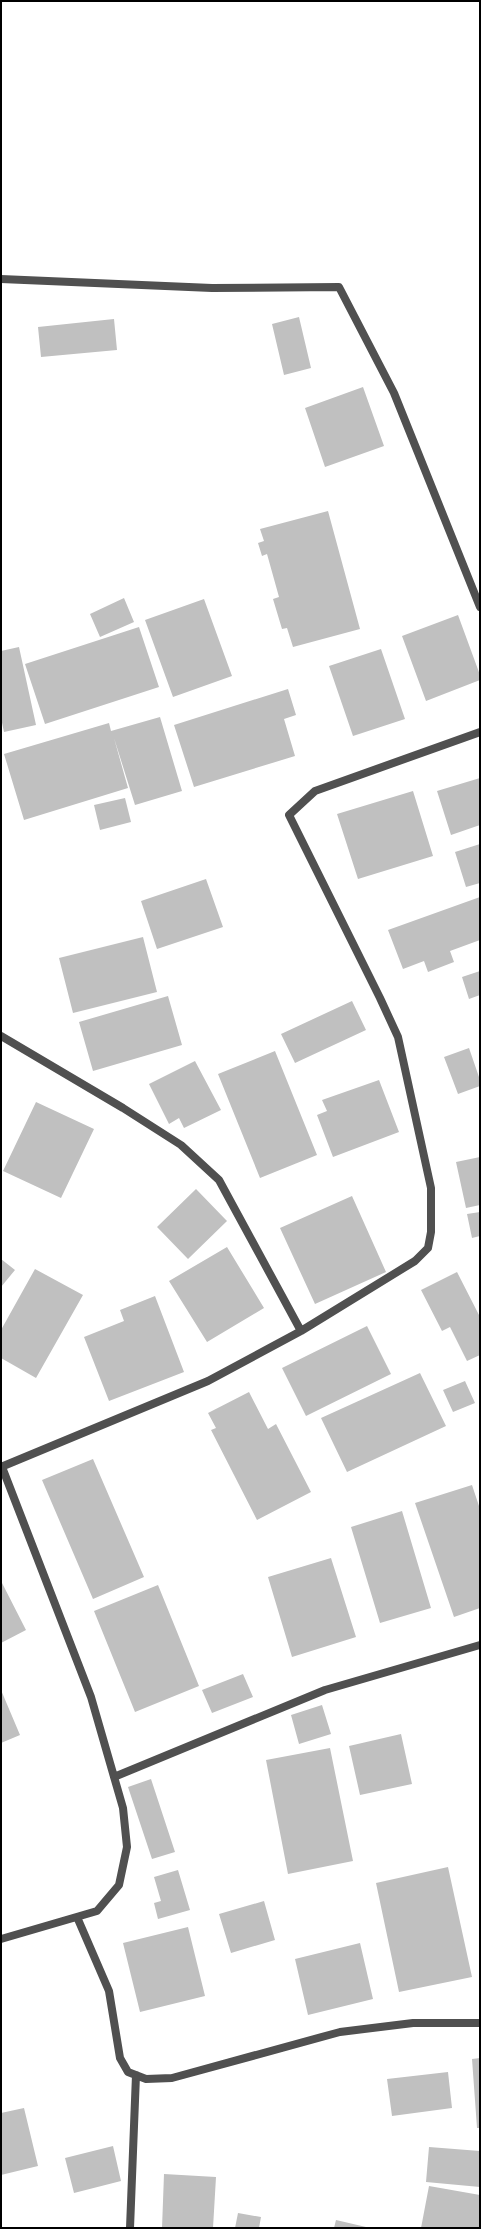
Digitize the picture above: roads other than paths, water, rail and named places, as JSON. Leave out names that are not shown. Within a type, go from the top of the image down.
[{"type":"street","points":[[1,279],[212,288],[339,287],[394,393],[480,607]]},
{"type":"street","points":[[1,1939],[97,1911],[119,1885],[127,1847],[123,1808],[91,1697],[1,1467],[208,1381],[300,1331],[415,1261],[428,1248],[431,1232],[431,1188],[398,1037],[289,814],[315,791],[480,732]]},
{"type":"street","points":[[1,1036],[123,1108],[181,1145],[219,1180],[300,1331]]},
{"type":"street","points":[[114,1777],[325,1690],[480,1645]]},
{"type":"street","points":[[78,1917],[109,1991],[120,2058],[128,2072],[146,2079],[172,2078],[340,2032],[413,2023],[480,2023]]},
{"type":"street","points":[[130,2228],[136,2075]]}]
